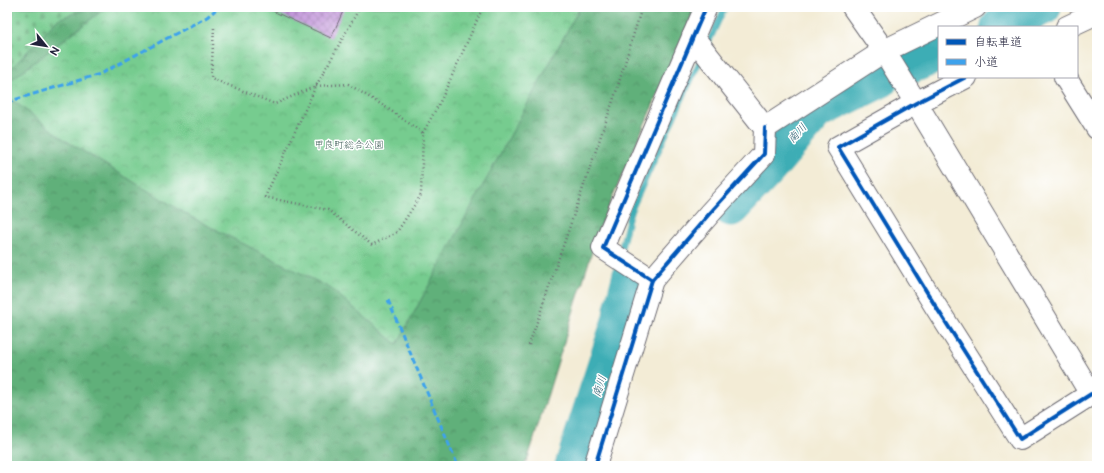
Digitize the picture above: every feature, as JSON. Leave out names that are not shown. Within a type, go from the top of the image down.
[{"type":"street","points":[[652,280],[603,248],[706,7]]},
{"type":"street","points":[[853,7],[884,51],[916,103],[1094,392],[1020,439],[936,307],[838,147],[916,103],[964,78]]},
{"type":"street","points":[[765,128],[884,51],[975,7]]},
{"type":"street","points":[[1069,26],[1097,13]]},
{"type":"street","points":[[595,466],[652,280],[710,212],[764,154],[765,128],[693,37]]},
{"type":"street","points":[[1066,78],[1097,128]]},
{"type":"path","points":[[360,7],[316,86],[265,197],[328,210],[372,245],[397,232],[420,195],[423,133],[442,98],[483,7]]},
{"type":"path","points":[[529,345],[616,92],[642,7]]},
{"type":"path","points":[[214,28],[211,78],[275,104],[316,86],[348,84],[387,108],[423,133]]},
{"type":"green space","points":[[7,7],[696,7],[600,226],[529,455],[524,466],[7,466]]},
{"type":"green space","points":[[7,7],[92,7],[58,19],[7,73]]},
{"type":"green space","name":"甲良町総合公園","points":[[107,7],[580,7],[397,344],[330,288],[191,217],[65,140],[7,96],[7,83]]},
{"type":"building","points":[[264,7],[345,7],[331,38]]},
{"type":"waterway","points":[[706,48],[725,7]]},
{"type":"waterway","name":"南川","points":[[1001,26],[1043,7]]},
{"type":"waterway","name":"南川","points":[[900,70],[938,54]]},
{"type":"waterway","points":[[620,254],[630,213],[702,56]]},
{"type":"waterway","name":"南川","points":[[731,208],[767,170],[817,111],[880,80]]},
{"type":"waterway","points":[[602,375],[606,310],[618,263]]},
{"type":"waterway","name":"南川","points":[[573,466],[632,284]]},
{"type":"marked path","points":[[7,102],[100,74],[207,17],[219,7]]},
{"type":"marked path","points":[[388,300],[458,466]]},
{"type":"cycle path","points":[[652,280],[603,248],[706,7]]},
{"type":"cycle path","points":[[964,78],[838,147],[936,307],[1020,439],[1091,394]]},
{"type":"cycle path","points":[[595,466],[652,280],[764,154],[765,128]]}]
